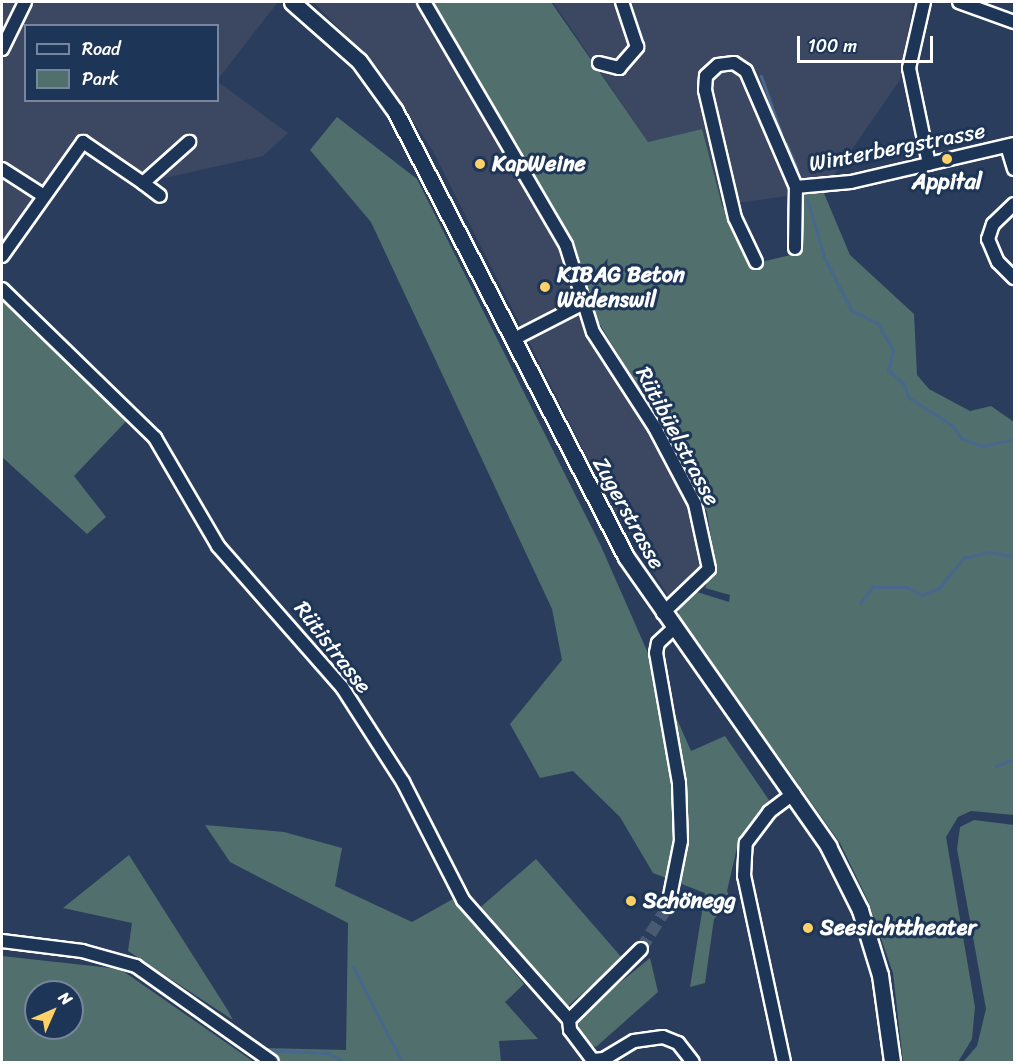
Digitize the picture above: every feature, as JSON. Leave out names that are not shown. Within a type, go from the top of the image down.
[{"type":"main road","name":"Zugerstrasse","points":[[297,3],[359,61],[395,111],[588,487],[673,629],[794,793],[860,910],[880,975],[892,1062]]},
{"type":"street","points":[[2,50],[25,2]]},
{"type":"street","name":"Rütibüelstrasse","points":[[424,2],[566,245],[592,332],[655,428],[701,521],[709,569],[663,614]]},
{"type":"street","points":[[599,63],[619,68],[637,47],[622,2]]},
{"type":"street","points":[[924,2],[909,68],[929,164]]},
{"type":"street","points":[[959,2],[1014,22]]},
{"type":"street","name":"Winterbergstrasse","points":[[756,262],[735,218],[705,90],[713,68],[734,63],[746,71],[795,187],[851,182],[1011,145]]},
{"type":"street","points":[[2,256],[41,194],[83,142],[160,196]]},
{"type":"street","points":[[143,183],[189,142]]},
{"type":"street","points":[[1011,145],[1014,169]]},
{"type":"street","points":[[2,169],[41,194]]},
{"type":"street","points":[[795,187],[795,248]]},
{"type":"street","points":[[1014,204],[993,224],[988,239],[998,262],[1014,278]]},
{"type":"street","name":"Rütistrasse","points":[[2,289],[155,438],[218,546],[342,687],[403,782],[463,900],[569,1020],[570,1030],[590,1061]]},
{"type":"street","points":[[514,339],[582,304]]},
{"type":"street","points":[[668,906],[681,841],[679,783],[656,653],[658,643],[673,629]]},
{"type":"street","points":[[784,1062],[744,876],[746,843],[769,812],[794,793]]},
{"type":"street","points":[[2,941],[82,951],[136,966],[272,1062]]},
{"type":"street","points":[[569,1020],[641,949]]},
{"type":"street","points":[[590,1061],[604,1059],[634,1041],[663,1037],[678,1043],[693,1062]]},
{"type":"shaded area","points":[[2,2],[278,2],[219,78],[219,24],[24,24],[24,102],[219,102],[219,83],[288,133],[263,156],[143,183],[83,142],[2,256]]},
{"type":"shaded area","points":[[313,2],[419,2],[560,245],[580,309],[692,506],[705,560],[693,584],[671,600],[613,509],[434,153],[378,68]]},
{"type":"shaded area","points":[[553,2],[913,2],[900,80],[823,191],[722,205],[702,129],[648,142]]},
{"type":"green space","points":[[431,2],[551,2],[648,142],[702,129],[722,205],[753,264],[795,254],[798,196],[823,191],[850,255],[914,314],[917,375],[929,389],[970,411],[991,406],[1014,422],[1014,815],[971,811],[958,817],[946,837],[975,1007],[972,1039],[958,1062],[903,1062],[893,973],[868,901],[840,843],[679,616],[678,606],[697,592],[729,602],[730,595],[705,588],[715,563],[707,512],[687,468],[591,310],[570,239]]},
{"type":"green space","points":[[337,117],[417,179],[600,544],[691,751],[725,736],[771,803],[739,839],[727,891],[732,902],[714,919],[705,983],[690,987],[705,893],[653,873],[620,817],[573,771],[540,778],[510,724],[562,660],[552,609],[371,222],[310,150]]},
{"type":"green space","points":[[2,289],[133,414],[74,476],[106,517],[87,534],[2,457]]},
{"type":"green space","points":[[974,820],[1014,825],[1014,1062],[963,1062],[977,1046],[986,1009],[957,849],[960,827]]},
{"type":"green space","points":[[205,825],[284,832],[342,848],[335,886],[412,922],[453,899],[524,984],[505,1002],[538,1039],[499,1041],[501,1062],[281,1062],[261,1048],[346,1050],[348,923],[230,862]]},
{"type":"green space","points":[[129,855],[233,1020],[128,951],[132,923],[63,908]]},
{"type":"green space","points":[[536,859],[623,959],[567,1007],[480,908]]},
{"type":"green space","points":[[2,956],[120,969],[254,1062],[2,1062]]},
{"type":"green space","points":[[650,958],[658,992],[596,1047],[582,1041],[577,1018]]},
{"type":"waterway","points":[[761,76],[781,133]]},
{"type":"waterway","points":[[786,143],[797,169]]},
{"type":"waterway","points":[[807,199],[824,257],[851,310],[878,324],[893,350],[888,370],[904,384],[908,397],[952,425],[961,438],[982,446],[1014,439]]},
{"type":"waterway","points":[[860,603],[873,587],[907,587],[922,595],[939,588],[963,558],[988,552],[1014,556]]},
{"type":"waterway","points":[[996,766],[1014,759]]},
{"type":"waterway","points":[[353,967],[402,1062]]},
{"type":"waterway","points":[[266,1050],[328,1053],[345,1062]]},
{"type":"tunnel","points":[[641,949],[668,906]]},
{"type":"place","name":"Appital","points":[[947,159]]},
{"type":"place","name":"KapWeine","points":[[480,164]]},
{"type":"place","name":"KIBAG Beton Wädenswil","points":[[545,287]]},
{"type":"place","name":"Schönegg","points":[[631,901]]},
{"type":"place","name":"Seesichttheater","points":[[808,928]]}]
